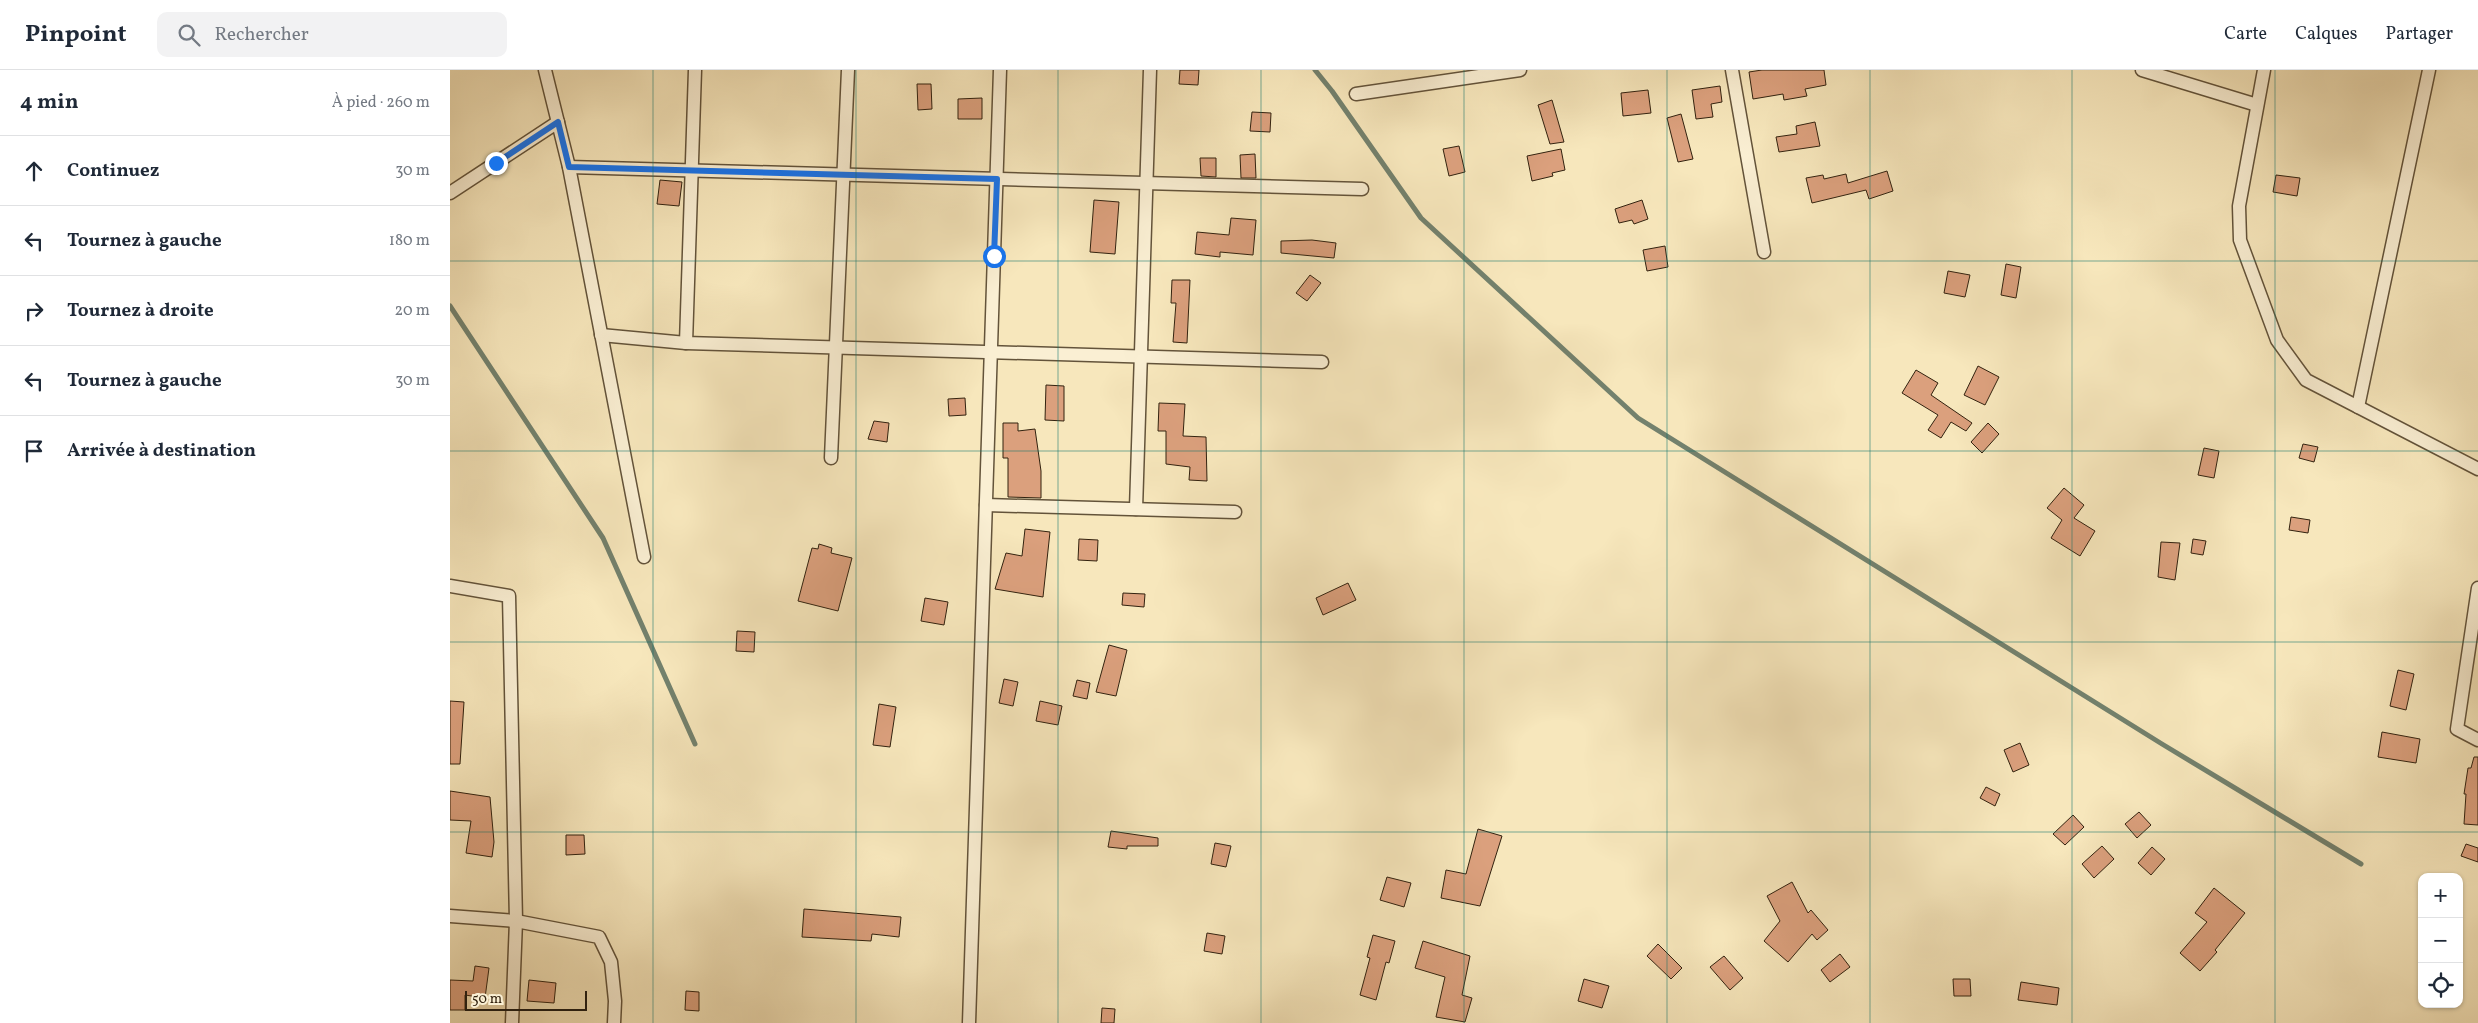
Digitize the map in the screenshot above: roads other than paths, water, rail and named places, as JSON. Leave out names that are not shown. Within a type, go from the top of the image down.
[{"type":"street","points":[[545,70],[569,167],[644,557]]},
{"type":"street","points":[[686,343],[695,70]]},
{"type":"street","points":[[831,458],[848,70]]},
{"type":"street","points":[[969,1023],[1000,70]]},
{"type":"street","points":[[1136,509],[1150,70]]},
{"type":"street","points":[[1356,94],[1492,72],[1520,70]]},
{"type":"street","points":[[1732,70],[1764,252]]},
{"type":"street","points":[[2142,70],[2257,105]]},
{"type":"street","points":[[2264,70],[2239,206],[2240,240],[2277,340],[2306,380],[2478,469]]},
{"type":"street","points":[[2358,407],[2429,70]]},
{"type":"street","points":[[450,193],[558,122]]},
{"type":"street","points":[[569,167],[1362,189]]},
{"type":"street","points":[[601,334],[686,343],[1322,362]]},
{"type":"street","points":[[986,505],[1235,512]]},
{"type":"street","points":[[450,586],[509,596],[516,920],[512,1023]]},
{"type":"street","points":[[2478,588],[2456,728],[2478,740]]},
{"type":"street","points":[[450,916],[516,920],[599,937],[611,962],[615,1001],[614,1023]]},
{"type":"waterway","points":[[1315,70],[1332,91],[1421,218],[1638,418],[2162,744],[2361,864]]},
{"type":"waterway","points":[[450,306],[603,538],[695,744]]}]
